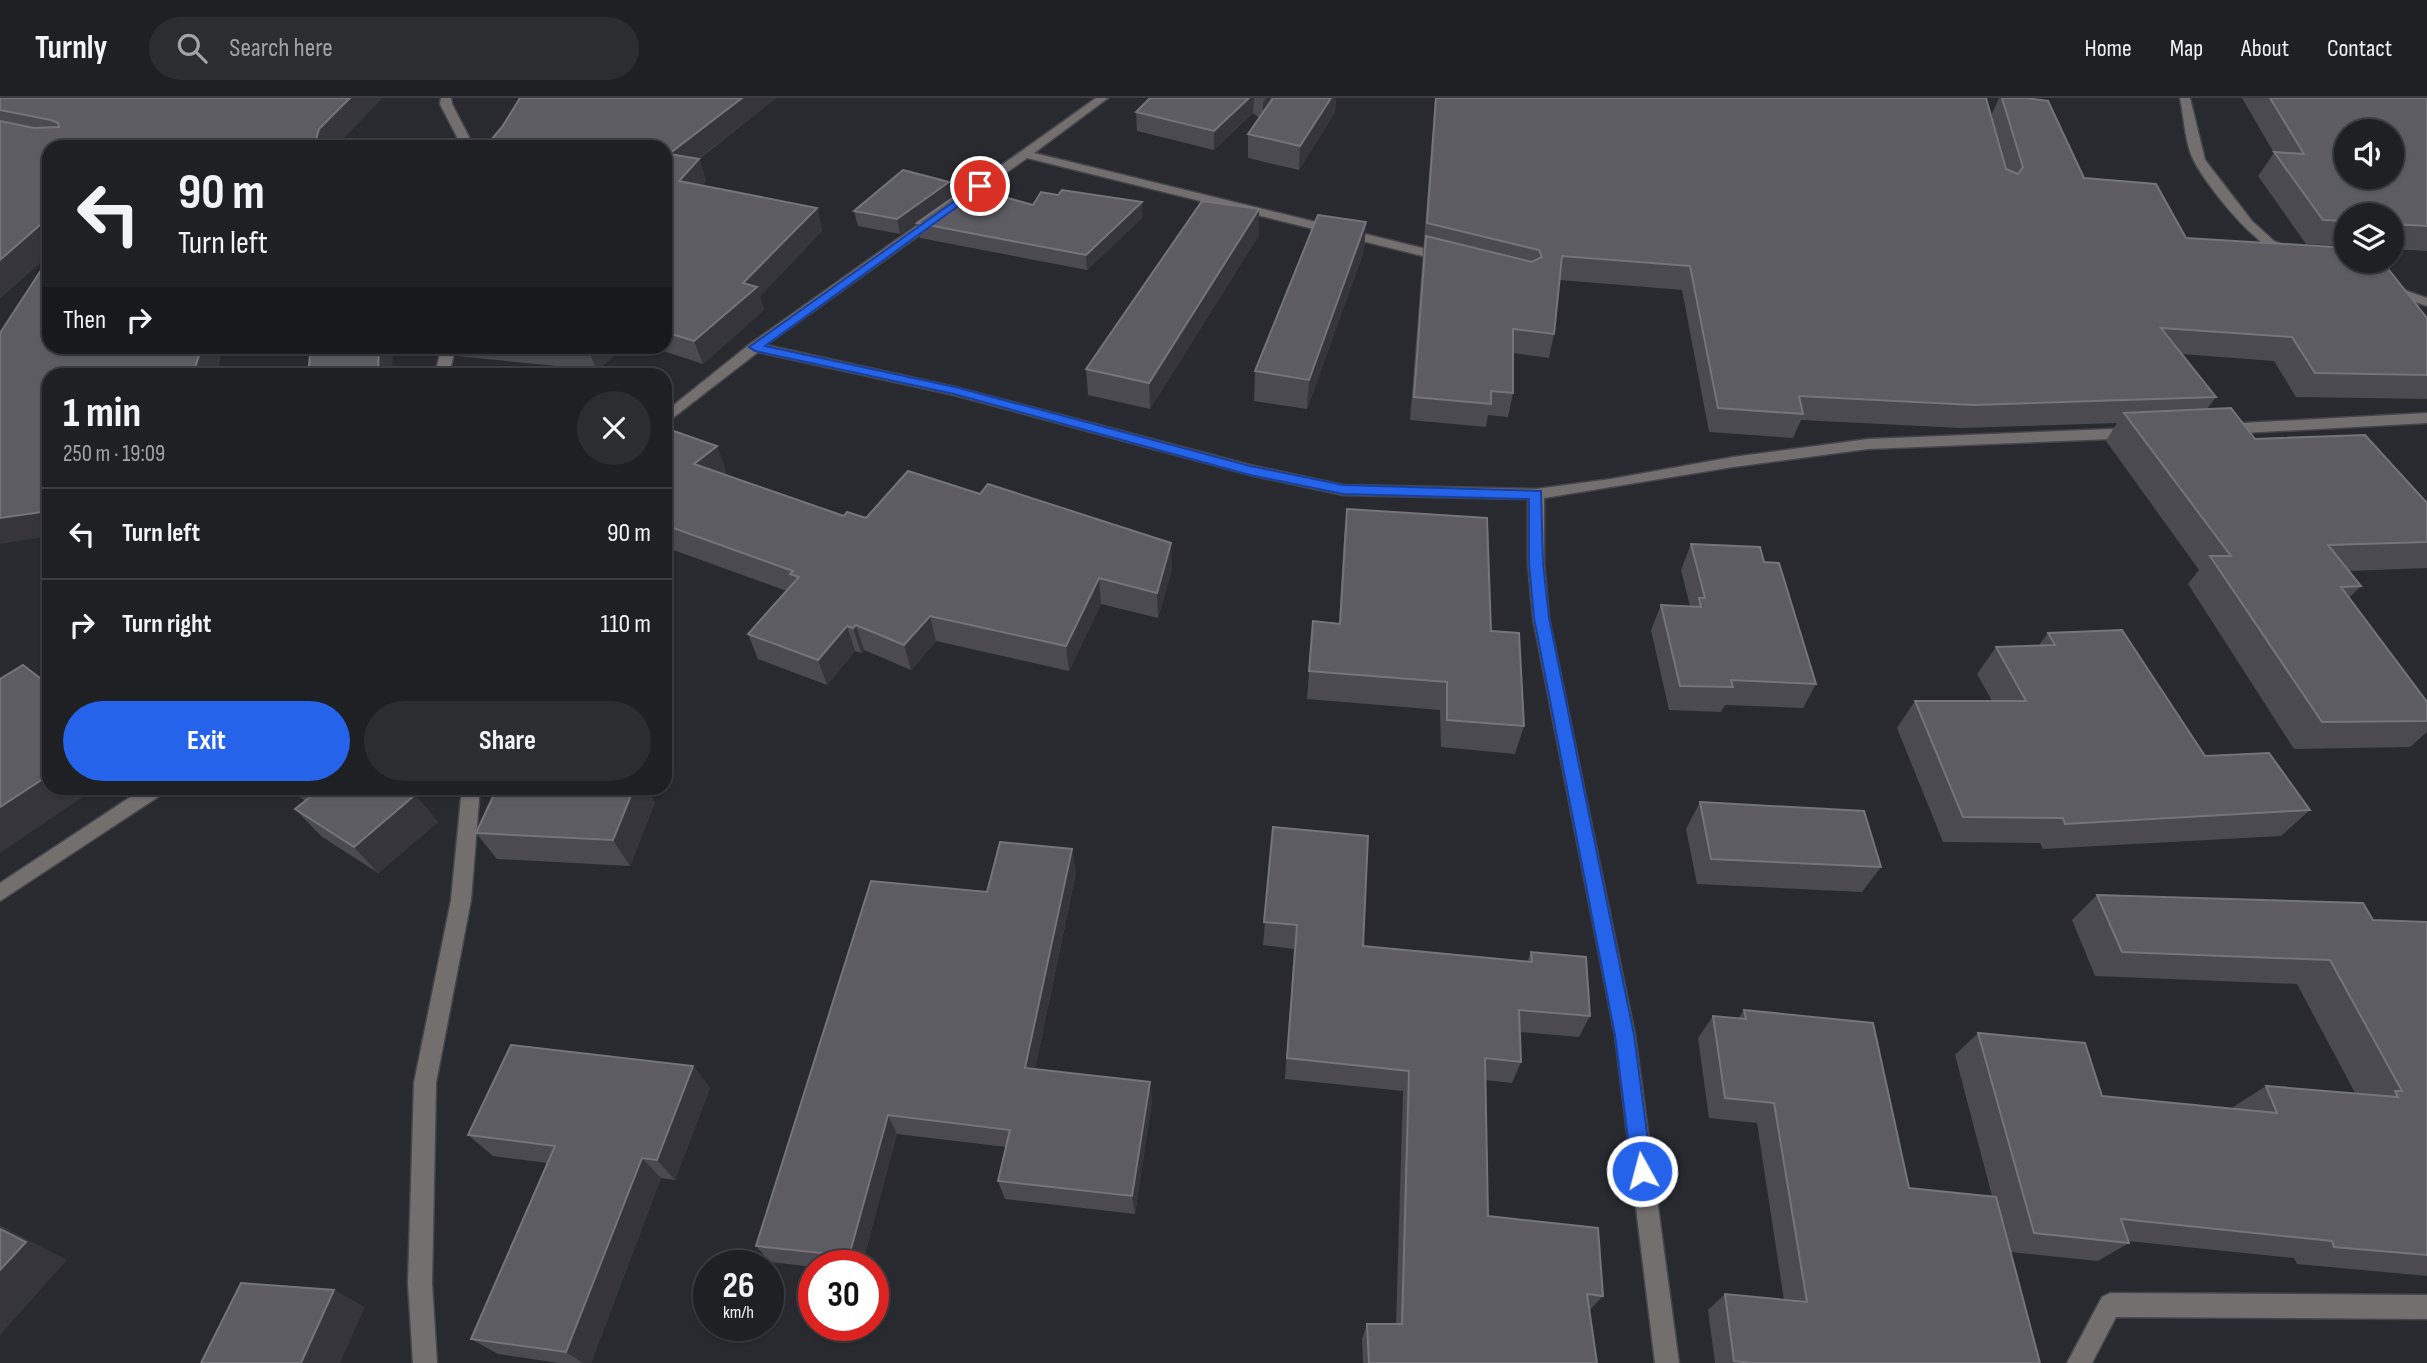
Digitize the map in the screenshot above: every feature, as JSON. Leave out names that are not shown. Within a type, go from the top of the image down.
[{"type":"street","points":[[446,98],[446,104],[462,140]]},
{"type":"street","points":[[672,413],[755,347],[1103,98]]},
{"type":"street","points":[[2185,98],[2199,160],[2226,197],[2270,244],[2305,258]]},
{"type":"street","points":[[1025,153],[1462,262]]},
{"type":"street","points":[[2378,285],[2427,302]]},
{"type":"street","points":[[755,347],[955,391],[1250,470],[1343,490],[1536,494],[1611,484],[1732,462],[1868,444],[2155,432]]},
{"type":"street","points":[[2209,429],[2427,418]]},
{"type":"street","points":[[1536,494],[1536,563],[1541,618],[1625,1035],[1667,1363]]},
{"type":"street","points":[[0,893],[147,795]]},
{"type":"street","points":[[425,1363],[420,1283],[425,1083],[461,900],[470,795]]},
{"type":"street","points":[[2079,1363],[2109,1306],[2427,1307]]},
{"type":"building","points":[[0,98],[350,98],[319,129],[316,140],[42,140],[42,223],[0,260],[0,121],[34,128],[59,127],[58,123],[51,120],[0,110]]},
{"type":"building","points":[[520,98],[742,98],[672,152],[672,140],[491,140]]},
{"type":"building","points":[[1150,98],[1249,98],[1214,131],[1136,112]]},
{"type":"building","points":[[1273,98],[1331,98],[1300,146],[1248,134]]},
{"type":"building","points":[[1436,98],[1986,98],[2006,169],[2018,174],[2023,167],[2002,98],[2048,101],[2084,178],[2156,184],[2186,238],[2334,247],[2334,273],[2391,273],[2427,318],[2427,375],[2315,373],[2292,337],[2161,328],[2216,397],[1974,405],[1799,396],[1803,414],[1718,408],[1690,266],[1562,256],[1554,334],[1513,329],[1513,393],[1491,391],[1491,404],[1414,397],[1426,236],[1532,262],[1542,257],[1539,250],[1427,223]]},
{"type":"building","points":[[2270,98],[2427,98],[2427,226],[2404,225],[2404,203],[2334,203],[2334,220],[2323,220],[2274,152],[2304,154]]},
{"type":"building","points":[[672,154],[699,159],[679,181],[817,208],[743,283],[757,287],[694,341],[672,334]]},
{"type":"building","points":[[903,170],[949,182],[897,219],[854,211]]},
{"type":"building","points":[[968,187],[1033,205],[1041,192],[1058,195],[1062,190],[1142,202],[1086,255],[917,223]]},
{"type":"building","points":[[1202,201],[1259,209],[1149,383],[1086,369]]},
{"type":"building","points":[[1318,215],[1366,222],[1309,380],[1255,371]]},
{"type":"building","points":[[42,269],[42,354],[199,354],[195,368],[42,368],[42,512],[0,518],[0,333]]},
{"type":"building","points":[[310,354],[379,354],[378,368],[309,368]]},
{"type":"building","points":[[2231,408],[2255,439],[2365,435],[2427,503],[2427,542],[2328,545],[2361,586],[2341,587],[2427,702],[2427,721],[2322,722],[2210,556],[2231,556],[2124,413]]},
{"type":"building","points":[[672,430],[717,446],[694,464],[844,516],[847,512],[866,518],[908,471],[980,494],[988,484],[1171,543],[1157,593],[1099,578],[1066,646],[930,616],[904,645],[856,625],[853,628],[847,626],[818,660],[748,634],[799,577],[790,574],[793,571],[672,528]]},
{"type":"building","points":[[1347,509],[1487,518],[1491,631],[1519,633],[1524,726],[1447,720],[1447,682],[1309,671],[1313,621],[1340,624]]},
{"type":"building","points":[[1691,544],[1760,547],[1764,562],[1779,563],[1816,684],[1731,680],[1733,687],[1680,686],[1661,605],[1701,607],[1699,598],[1705,598]]},
{"type":"building","points":[[2122,630],[2205,756],[2269,753],[2310,810],[2065,824],[2063,818],[1963,817],[1915,701],[2026,701],[1996,647],[2055,645],[2048,633]]},
{"type":"building","points":[[23,665],[42,680],[42,780],[0,807],[0,679]]},
{"type":"building","points":[[313,795],[415,795],[354,847],[295,809]]},
{"type":"building","points":[[494,795],[631,795],[613,840],[476,833]]},
{"type":"building","points":[[1700,802],[1864,811],[1881,867],[1711,859]]},
{"type":"building","points":[[1273,827],[1368,836],[1363,946],[1532,962],[1531,952],[1586,957],[1590,1016],[1519,1010],[1521,1062],[1485,1058],[1488,1216],[1598,1228],[1603,1296],[1587,1294],[1597,1363],[1369,1363],[1367,1324],[1402,1324],[1409,1071],[1287,1058],[1297,925],[1264,922]]},
{"type":"building","points":[[1000,842],[1072,849],[1025,1068],[1150,1082],[1132,1196],[998,1181],[1010,1130],[888,1115],[851,1250],[798,1251],[756,1246],[871,881],[987,892]]},
{"type":"building","points":[[2097,895],[2363,903],[2373,920],[2427,922],[2427,1255],[2334,1247],[2332,1241],[2121,1219],[2129,1243],[2034,1233],[1978,1033],[2085,1043],[2102,1096],[2277,1113],[2266,1086],[2398,1097],[2395,1091],[2402,1091],[2330,960],[2122,952]]},
{"type":"building","points":[[1744,1010],[1873,1023],[1909,1188],[1996,1197],[2040,1363],[1734,1361],[1725,1294],[1807,1302],[1774,1103],[1725,1098],[1713,1016],[1746,1019]]},
{"type":"building","points":[[511,1045],[693,1066],[657,1160],[642,1158],[566,1352],[471,1339],[555,1146],[468,1135]]},
{"type":"building","points":[[0,1229],[26,1242],[0,1270]]},
{"type":"building","points":[[241,1283],[334,1290],[301,1363],[201,1363]]},
{"type":"route","points":[[980,186],[755,347],[955,391],[1250,470],[1343,490],[1536,494],[1536,563],[1541,618],[1625,1035],[1642,1171]]}]
